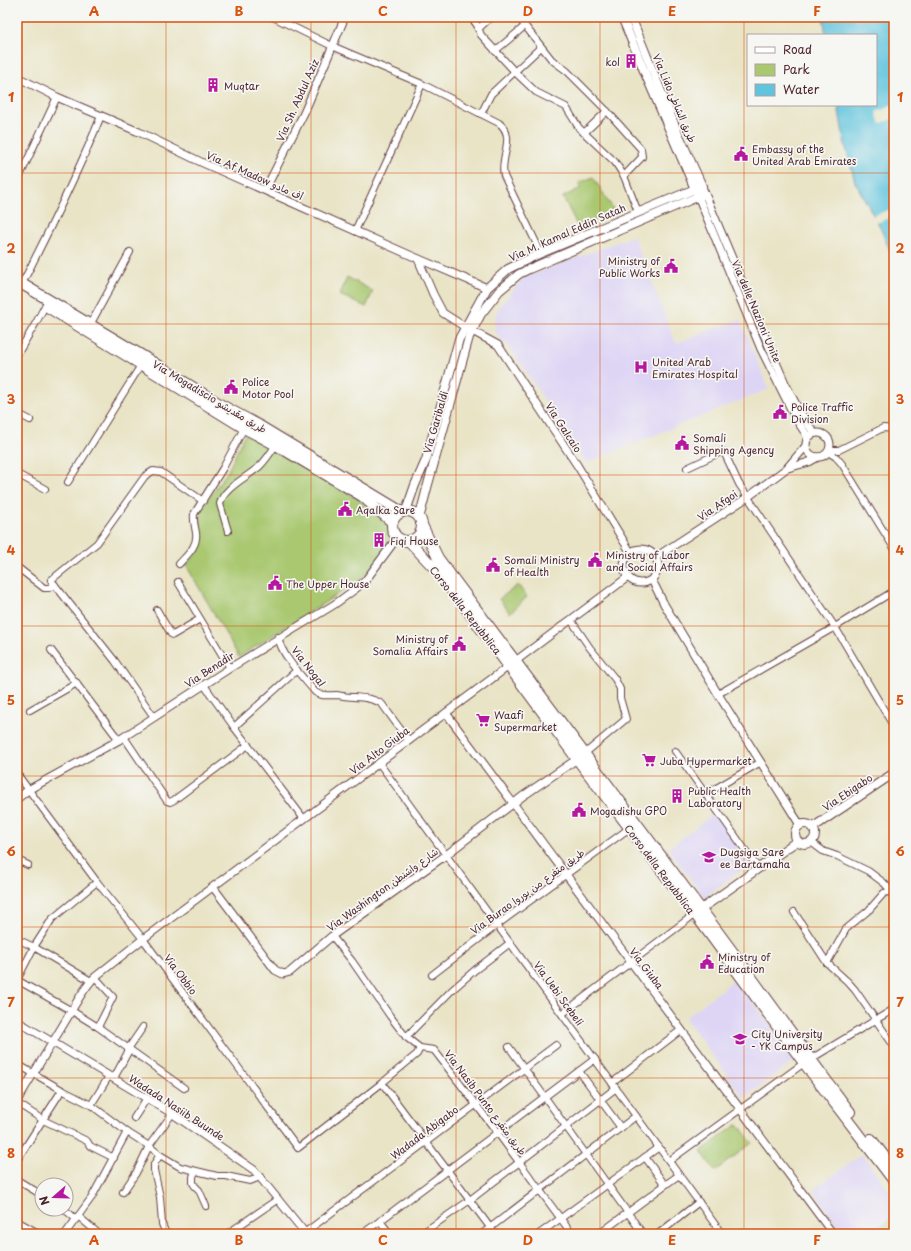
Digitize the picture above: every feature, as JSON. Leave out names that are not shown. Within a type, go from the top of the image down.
[{"type":"highway","name":"Via Mogadiscio طريق مقديشو","points":[[19,284],[116,344],[244,428],[278,442],[404,512]]},
{"type":"highway","name":"Via Mogadiscio طريق مقديشو","points":[[46,302],[90,325],[141,365],[158,371],[258,425],[278,442],[362,496],[392,522]]},
{"type":"highway","points":[[420,521],[421,528],[417,537],[409,541],[397,538],[392,530],[392,522],[394,518],[404,512],[414,513],[420,521],[438,558],[512,664],[808,1061],[894,1182]]},
{"type":"highway","name":"Corso della Repubblica","points":[[409,541],[436,570],[512,664]]},
{"type":"highway","points":[[808,1061],[894,1169]]},
{"type":"main road","name":"Via Lido طريق الشاطئ","points":[[622,17],[649,72],[700,192]]},
{"type":"main road","name":"Via Lido طريق الشاطئ","points":[[631,17],[649,72],[680,154],[700,192]]},
{"type":"main road","name":"Via M. Kamal Eddin Satah","points":[[469,329],[487,288],[508,269],[541,253],[638,212],[700,192]]},
{"type":"main road","name":"Via M. Kamal Eddin Satah","points":[[469,329],[498,290],[519,274],[700,192]]},
{"type":"main road","points":[[525,261],[528,269]]},
{"type":"main road","name":"Via Garibaldi","points":[[404,512],[426,460],[459,339],[469,329]]},
{"type":"main road","name":"Via Garibaldi","points":[[420,521],[427,488],[469,337],[469,329]]},
{"type":"main road","name":"Via Ebigabo","points":[[812,828],[894,773]]},
{"type":"main road","points":[[807,824],[812,828],[814,834],[811,842],[805,844],[797,841],[795,832],[800,825],[807,824]]},
{"type":"main road","points":[[698,912],[797,841]]},
{"type":"street","points":[[272,17],[332,46],[422,84],[499,123],[504,127],[507,133],[502,169],[504,176],[541,253]]},
{"type":"street","name":"Via Sh. Abdul Aziz","points":[[265,190],[304,113],[345,17]]},
{"type":"street","points":[[471,17],[477,25],[481,35],[515,72],[536,92],[566,107],[575,123],[615,162],[624,176],[638,212]]},
{"type":"street","points":[[478,29],[491,17]]},
{"type":"street","points":[[518,17],[552,60],[567,71],[607,111],[641,149],[643,153],[642,156],[624,176]]},
{"type":"street","points":[[495,51],[525,26]]},
{"type":"street","points":[[481,114],[491,94],[541,47]]},
{"type":"street","name":"Via Af Madow أف مادو","points":[[17,77],[57,97],[355,231],[487,288]]},
{"type":"street","points":[[355,231],[422,84]]},
{"type":"street","points":[[17,182],[57,97]]},
{"type":"street","points":[[584,133],[607,111]]},
{"type":"street","points":[[19,284],[61,205],[101,116]]},
{"type":"street","name":"Via delle Nazioni Unite","points":[[700,192],[785,383],[800,412],[814,432]]},
{"type":"street","name":"Via delle Nazioni Unite","points":[[700,192],[703,206],[761,349],[807,438]]},
{"type":"street","points":[[90,325],[130,252]]},
{"type":"street","name":"Via Galcaio","points":[[418,259],[443,313],[498,345],[577,465],[631,553]]},
{"type":"street","points":[[17,355],[37,322],[46,302]]},
{"type":"street","points":[[68,482],[141,365]]},
{"type":"street","points":[[17,413],[30,420]]},
{"type":"street","points":[[179,564],[196,543],[194,514],[223,468],[244,428]]},
{"type":"street","points":[[829,451],[839,450],[883,428],[894,429]]},
{"type":"street","points":[[814,432],[822,433],[829,439],[829,451],[825,455],[809,462],[787,468],[805,447],[807,438],[814,432]]},
{"type":"street","points":[[228,532],[220,504],[221,500],[224,495],[266,460],[278,442]]},
{"type":"street","points":[[805,447],[810,454],[818,457]]},
{"type":"street","points":[[829,451],[842,464],[894,548]]},
{"type":"street","points":[[687,468],[724,452],[739,484],[835,627],[894,727]]},
{"type":"street","name":"Via Afgoi","points":[[656,558],[787,468]]},
{"type":"street","points":[[154,717],[115,661],[51,580],[97,543],[145,476],[149,473],[153,471],[162,472],[203,501]]},
{"type":"street","points":[[17,474],[45,489]]},
{"type":"street","name":"Via Benadir","points":[[17,799],[28,790],[121,739],[278,637],[335,604],[365,582],[397,538]]},
{"type":"street","points":[[636,550],[646,550],[651,552],[656,558],[658,567],[657,573],[652,580],[644,583],[635,582],[628,577],[625,572],[625,561],[631,553],[636,550]]},
{"type":"street","points":[[17,567],[44,588],[49,588],[55,585]]},
{"type":"street","name":"Via Alto Giuba","points":[[17,1102],[33,1073],[93,979],[143,939],[628,577]]},
{"type":"street","points":[[652,580],[664,604],[718,694],[800,825]]},
{"type":"street","points":[[178,582],[230,668]]},
{"type":"street","points":[[718,694],[835,627],[894,591]]},
{"type":"street","points":[[158,610],[171,634],[173,635],[200,619]]},
{"type":"street","points":[[571,620],[590,648],[615,679],[620,689],[620,698],[626,719],[580,756]]},
{"type":"street","name":"Via Nogal","points":[[278,637],[280,645],[297,670],[315,692],[319,695],[337,695],[376,700],[382,704],[409,741]]},
{"type":"street","points":[[51,650],[121,739],[167,801],[170,802],[174,800],[248,745]]},
{"type":"street","points":[[234,727],[297,670]]},
{"type":"street","points":[[30,710],[77,683]]},
{"type":"street","points":[[204,685],[304,819]]},
{"type":"street","name":"Via Giuba","points":[[446,713],[833,1234]]},
{"type":"street","points":[[675,751],[758,868]]},
{"type":"street","name":"Via Washington شارع واشنطن","points":[[214,886],[275,970],[283,974],[290,972],[332,936],[446,855],[513,803],[580,756]]},
{"type":"street","points":[[706,794],[760,762]]},
{"type":"street","name":"Via Uebi Scebeli","points":[[379,763],[722,1234]]},
{"type":"street","name":"Via Obbio","points":[[17,774],[97,882],[143,939],[298,1148],[382,1083]]},
{"type":"street","name":"Via Burao طريق متفرع من بوروا","points":[[432,975],[497,925],[633,826]]},
{"type":"street","points":[[811,842],[823,851],[868,871],[893,892]]},
{"type":"street","points":[[17,860],[28,865]]},
{"type":"street","points":[[97,882],[52,919],[34,947],[17,980],[98,1027],[184,1088]]},
{"type":"street","points":[[827,963],[846,929],[869,910],[884,893],[893,892]]},
{"type":"street","points":[[562,1014],[698,912]]},
{"type":"street","points":[[794,912],[827,963],[848,982],[877,1020],[894,1046]]},
{"type":"street","name":"Via Nasib Punto طريق متفرع","points":[[332,936],[352,961],[406,1037],[420,1048],[434,1050],[497,1132],[572,1234]]},
{"type":"street","points":[[17,939],[93,979],[113,996],[98,1027]]},
{"type":"street","points":[[406,1037],[452,990],[510,943]]},
{"type":"street","points":[[669,1161],[808,1061],[894,1009]]},
{"type":"street","name":"Wadada Nasiib Buunde","points":[[17,1021],[147,1098],[254,1170],[305,1234]]},
{"type":"street","points":[[91,1105],[112,1077],[143,1027]]},
{"type":"street","points":[[420,1234],[470,1200],[601,1100],[614,1086],[681,1030]]},
{"type":"street","name":"Wadada Abigabo","points":[[305,1234],[556,1045]]},
{"type":"street","points":[[509,1047],[643,1234]]},
{"type":"street","points":[[420,1048],[417,1054],[382,1083],[495,1234]]},
{"type":"street","points":[[362,1234],[595,1059]]},
{"type":"street","points":[[17,1064],[91,1105],[160,1155],[180,1167],[250,1181],[260,1178]]},
{"type":"street","points":[[579,1071],[621,1128]]},
{"type":"street","points":[[17,1160],[62,1090]]},
{"type":"street","points":[[134,1118],[147,1098]]},
{"type":"street","points":[[17,1102],[43,1120],[87,1141],[90,1146],[114,1158]]},
{"type":"street","points":[[123,1192],[136,1173],[149,1146],[172,1114]]},
{"type":"street","points":[[482,1234],[636,1116]]},
{"type":"street","points":[[65,1234],[92,1197],[127,1132]]},
{"type":"street","points":[[539,1234],[658,1147]]},
{"type":"street","points":[[160,1155],[154,1164],[154,1170],[160,1197],[162,1224],[166,1234]]},
{"type":"street","points":[[645,1157],[665,1185]]},
{"type":"street","points":[[195,1171],[193,1183],[199,1190],[206,1206]]},
{"type":"street","points":[[599,1234],[679,1175]]},
{"type":"street","points":[[17,1180],[34,1190]]},
{"type":"street","points":[[227,1234],[278,1199]]},
{"type":"street","points":[[658,1234],[699,1202]]},
{"type":"street","points":[[74,1215],[99,1234]]},
{"type":"street","points":[[17,1220],[40,1234]]},
{"type":"street","points":[[380,1221],[390,1234]]},
{"type":"shaded area","name":"United Arab Emirates Hospital","points":[[633,236],[676,343],[740,319],[769,389],[586,463],[509,346],[502,341],[495,331],[494,320],[499,307],[522,279]]},
{"type":"shaded area","name":"Dugsiga Sare ee Bartamaha","points":[[714,813],[750,864],[704,897],[668,849]]},
{"type":"shaded area","name":"City University - YK Campus","points":[[735,979],[796,1060],[744,1098],[685,1018]]},
{"type":"shaded area","points":[[862,1154],[894,1197],[894,1234],[844,1234],[813,1190]]},
{"type":"green space","points":[[593,177],[615,212],[578,227],[563,197],[581,188],[579,183]]},
{"type":"green space","points":[[347,277],[373,291],[366,307],[340,295]]},
{"type":"green space","points":[[245,434],[358,499],[388,526],[392,537],[368,573],[357,582],[239,657],[186,565],[196,555],[200,545],[199,525],[201,512],[206,502],[228,471]]},
{"type":"green space","points":[[518,585],[527,597],[510,613],[499,599]]},
{"type":"green space","points":[[738,1124],[752,1143],[715,1171],[701,1151]]},
{"type":"green space","points":[[894,1216],[894,1234],[882,1233],[880,1228],[881,1226]]},
{"type":"water","points":[[823,17],[894,17],[894,261],[880,227],[855,182],[844,140],[838,106],[877,106],[877,34],[826,34]]},
{"type":"pier","points":[[894,105],[894,118],[880,124],[876,112]]},
{"type":"pier","points":[[894,208],[894,216],[876,223],[872,216]]},
{"type":"place","name":"kol","points":[[631,61]]},
{"type":"place","name":"Muqtar","points":[[213,85]]},
{"type":"place","name":"Embassy of the United Arab Emirates","points":[[741,154]]},
{"type":"place","name":"Ministry of Public Works","points":[[671,266]]},
{"type":"place","name":"United Arab Emirates Hospital","points":[[641,367]]},
{"type":"place","name":"Police Motor Pool","points":[[231,387]]},
{"type":"place","name":"Police Traffic Division","points":[[780,412]]},
{"type":"place","name":"Somali Shipping Agency","points":[[682,443]]},
{"type":"place","name":"Aqalka Sare","points":[[345,509]]},
{"type":"place","name":"Fiqi House","points":[[379,540]]},
{"type":"place","name":"Ministry of Labor and Social Affairs","points":[[595,560]]},
{"type":"place","name":"Somali Ministry of Health","points":[[493,565]]},
{"type":"place","name":"The Upper House","points":[[275,583]]},
{"type":"place","name":"Ministry of Somalia Affairs","points":[[459,644]]},
{"type":"place","name":"Waafi Supermarket","points":[[483,720]]},
{"type":"place","name":"Juba Hypermarket","points":[[649,760]]},
{"type":"place","name":"Public Health Laboratory","points":[[677,796]]},
{"type":"place","name":"Mogadishu GPO","points":[[579,810]]},
{"type":"place","name":"Dugsiga Sare ee Bartamaha","points":[[709,857]]},
{"type":"place","name":"Ministry of Education","points":[[707,962]]},
{"type":"place","name":"City University - YK Campus","points":[[740,1039]]}]
